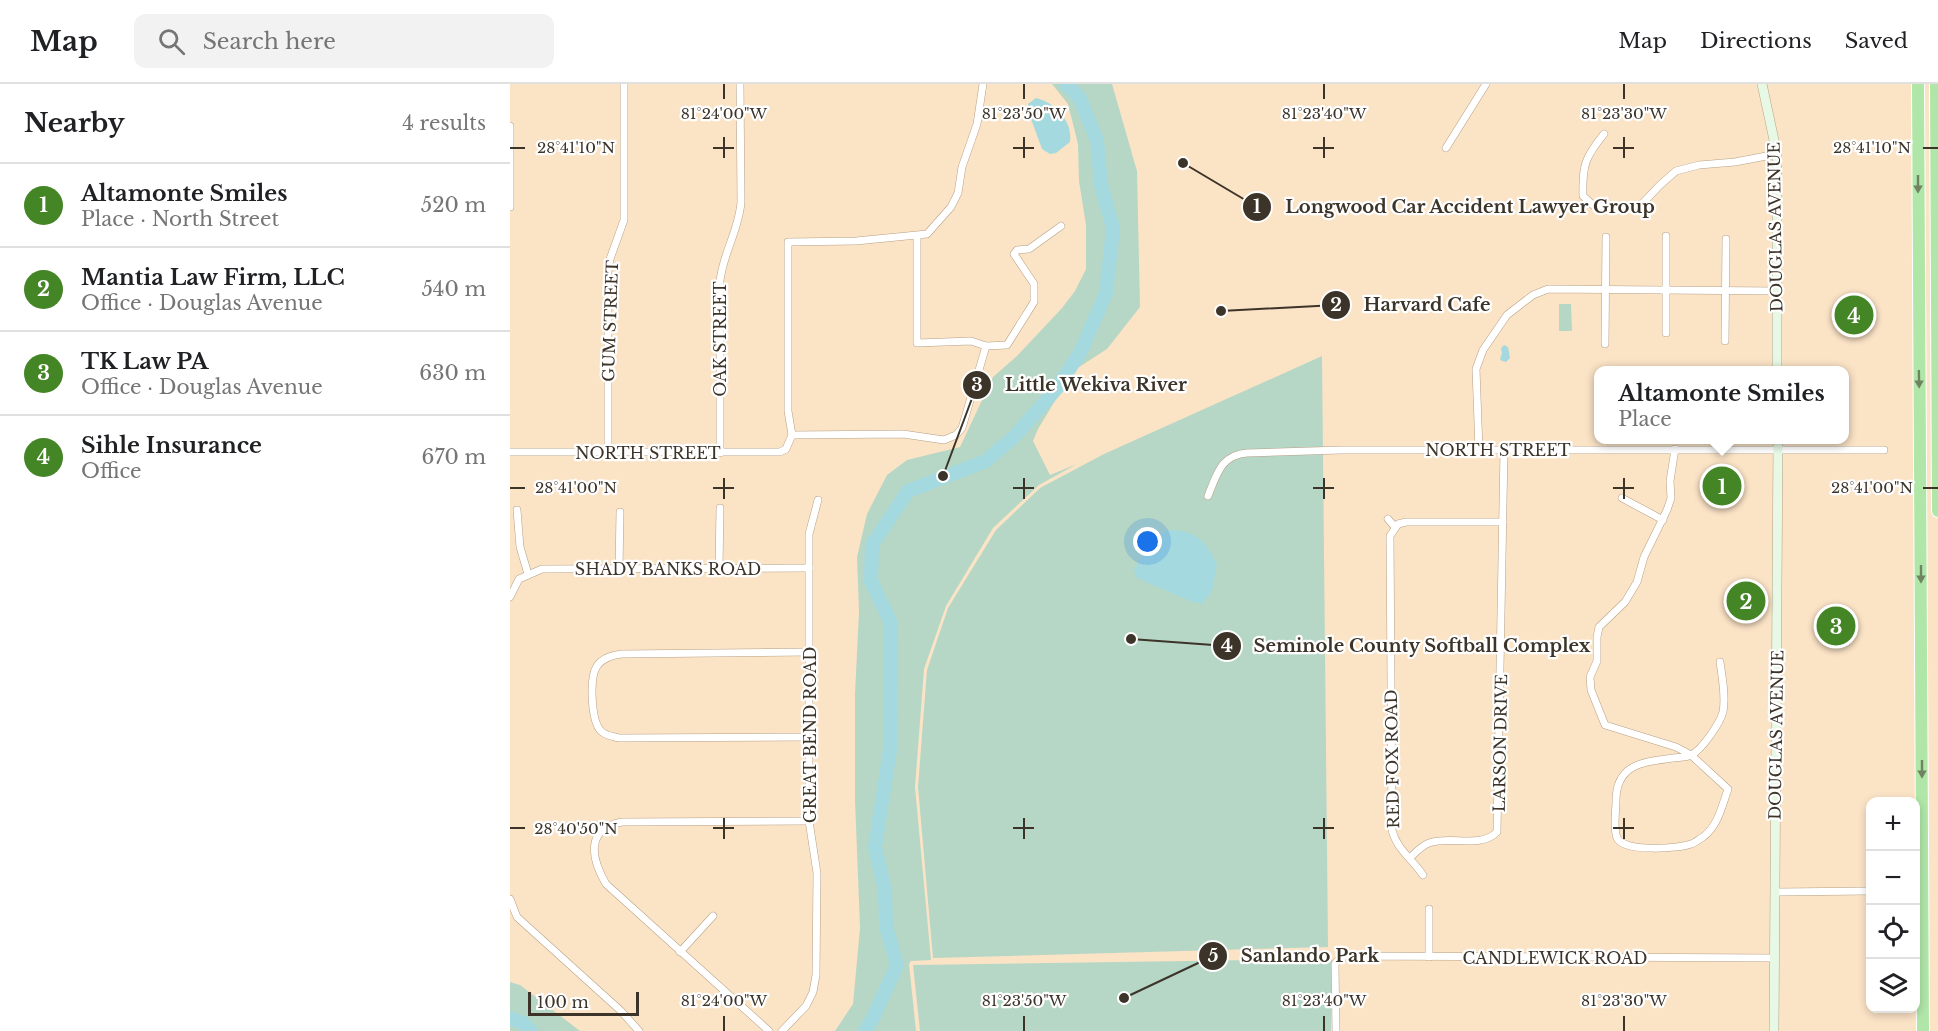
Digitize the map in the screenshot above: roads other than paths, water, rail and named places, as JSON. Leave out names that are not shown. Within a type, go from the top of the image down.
[{"type":"highway","points":[[1917,84],[1923,1031]]},
{"type":"highway","points":[[1936,84],[1938,511]]},
{"type":"main road","name":"DOUGLAS AVENUE","points":[[1762,84],[1777,154],[1777,366]]},
{"type":"main road","name":"DOUGLAS AVENUE","points":[[1774,1031],[1778,444]]},
{"type":"street","name":"GUM STREET","points":[[608,452],[609,271],[610,259],[624,220],[624,84]]},
{"type":"street","name":"OAK STREET","points":[[720,453],[720,281],[721,268],[740,218],[740,84]]},
{"type":"street","points":[[983,84],[977,124],[962,167],[958,193],[943,218],[927,234],[856,241],[788,242],[788,411],[792,435],[903,434],[944,440],[952,438],[962,428],[986,346]]},
{"type":"street","points":[[1446,148],[1486,84]]},
{"type":"street","points":[[510,126],[510,207]]},
{"type":"street","points":[[1604,134],[1589,152],[1585,169],[1583,196],[1594,206],[1635,207],[1643,203],[1676,171],[1699,165],[1735,162],[1777,154]]},
{"type":"street","points":[[917,236],[917,343],[971,341],[986,346],[1007,345],[1034,302],[1034,284],[1014,254],[1017,250],[1029,249],[1061,226]]},
{"type":"street","points":[[1665,333],[1666,236]]},
{"type":"street","points":[[1605,344],[1606,237]]},
{"type":"street","points":[[1725,341],[1726,238]]},
{"type":"street","points":[[1479,450],[1476,369],[1483,350],[1507,315],[1533,295],[1548,289],[1777,291]]},
{"type":"street","name":"NORTH STREET","points":[[510,453],[780,452],[786,449],[792,435]]},
{"type":"street","name":"NORTH STREET","points":[[1208,496],[1222,465],[1236,454],[1341,450],[1675,449],[1778,444],[1884,450]]},
{"type":"street","points":[[1675,449],[1670,481],[1671,498],[1644,558],[1637,582],[1625,602],[1599,627],[1597,661],[1590,677],[1591,690],[1605,725],[1676,747],[1691,756],[1728,789],[1716,822],[1704,836],[1690,845],[1661,848],[1630,846],[1621,843],[1616,836],[1616,791],[1620,779],[1629,769],[1645,761],[1691,756],[1718,724],[1723,712],[1724,697],[1720,662]]},
{"type":"street","name":"LARSON DRIVE","points":[[1410,858],[1428,844],[1440,841],[1482,841],[1491,838],[1497,832],[1504,450]]},
{"type":"street","points":[[1622,498],[1663,519]]},
{"type":"street","name":"GREAT BEND ROAD","points":[[782,1031],[806,1006],[813,992],[816,975],[817,873],[809,821],[809,534],[818,500]]},
{"type":"street","points":[[719,569],[720,508]]},
{"type":"street","points":[[510,597],[519,579],[528,574],[520,547],[517,510]]},
{"type":"street","points":[[619,569],[620,512]]},
{"type":"street","points":[[1388,519],[1395,527],[1406,522],[1503,522]]},
{"type":"street","name":"RED FOX ROAD","points":[[1395,527],[1390,536],[1392,830],[1399,847],[1422,875]]},
{"type":"street","name":"SHADY BANKS ROAD","points":[[528,574],[542,569],[809,568]]},
{"type":"street","points":[[809,652],[611,656],[597,666],[593,677],[593,714],[596,724],[608,736],[619,738],[810,736]]},
{"type":"street","points":[[769,1031],[606,884],[594,857],[594,843],[602,830],[612,824],[622,822],[809,821]]},
{"type":"street","points":[[1775,892],[1866,891]]},
{"type":"street","points":[[510,899],[517,917],[621,1011],[639,1031]]},
{"type":"street","points":[[1429,909],[1429,957]]},
{"type":"street","points":[[680,952],[713,916]]},
{"type":"street","name":"CANDLEWICK ROAD","points":[[1336,1031],[1336,960],[1342,956],[1774,958]]},
{"type":"water","points":[[1036,98],[1055,108],[1068,127],[1070,142],[1056,153],[1050,154],[1042,149],[1030,116],[1028,104]]},
{"type":"water","points":[[1504,345],[1508,347],[1510,358],[1506,362],[1500,359],[1501,348]]},
{"type":"water","points":[[1168,530],[1186,532],[1199,538],[1217,564],[1212,591],[1202,604],[1137,578],[1134,570],[1144,552],[1156,538]]},
{"type":"waterway","points":[[865,1031],[897,965],[886,926],[885,890],[875,847],[890,750],[891,623],[871,581],[872,545],[908,491],[986,461],[1016,435],[1057,388],[1081,351],[1106,293],[1113,228],[1101,185],[1097,140],[1079,97],[1066,84]]},
{"type":"waterway","points":[[510,1018],[523,1023],[531,1031]]},
{"type":"place","name":"Longwood Car Accident Lawyer Group","points":[[1183,163]]},
{"type":"place","name":"Harvard Cafe","points":[[1221,311]]},
{"type":"place","name":"Sihle Insurance","points":[[1854,315]]},
{"type":"place","name":"Little Wekiva River","points":[[943,476]]},
{"type":"place","name":"Altamonte Smiles","points":[[1722,486]]},
{"type":"place","name":"Mantia Law Firm, LLC","points":[[1746,601]]},
{"type":"place","name":"TK Law PA","points":[[1836,626]]},
{"type":"place","name":"Seminole County Softball Complex","points":[[1131,639]]},
{"type":"place","name":"Sanlando Park","points":[[1124,998]]}]
